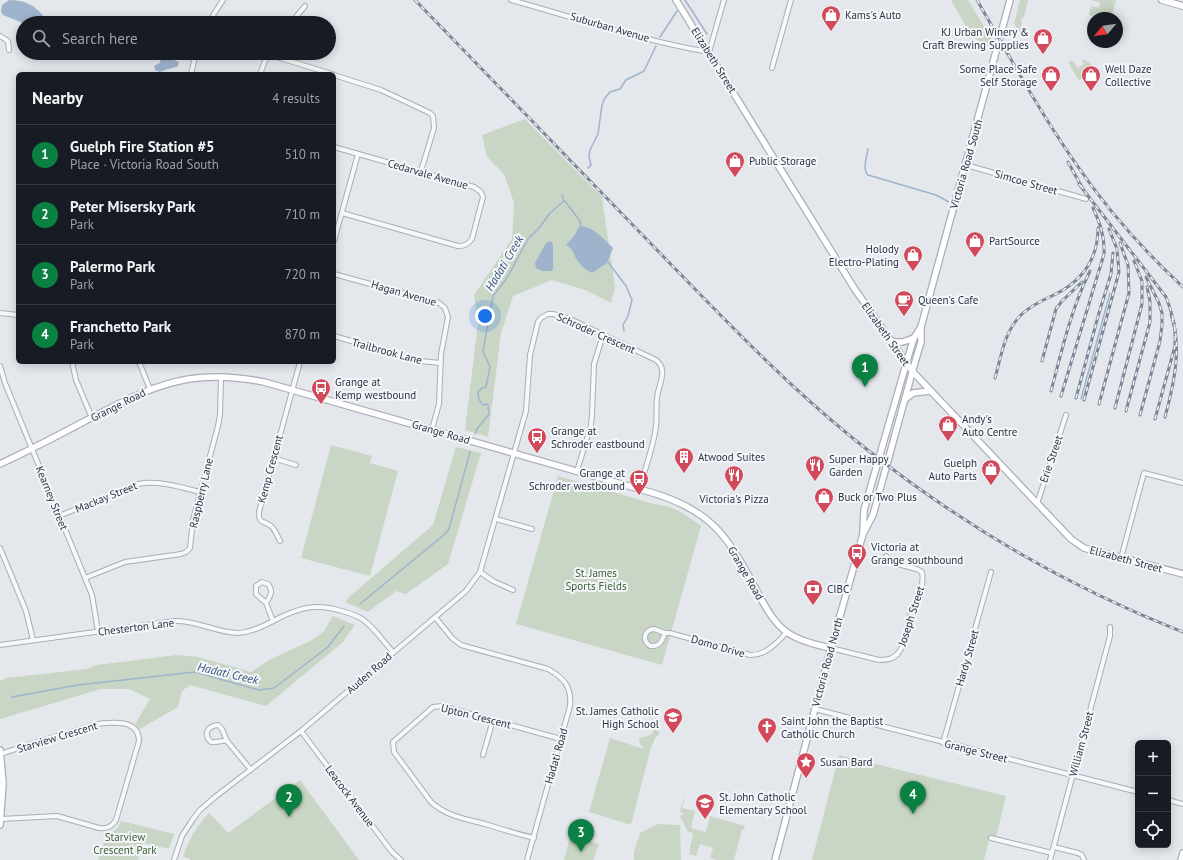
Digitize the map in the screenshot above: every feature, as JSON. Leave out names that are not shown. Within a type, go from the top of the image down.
[{"type":"main road","name":"Elizabeth Street","points":[[676,0],[852,285],[912,371],[1071,539],[1084,548],[1183,574]]},
{"type":"main road","name":"Victoria Road South","points":[[886,467],[921,342],[921,327],[1010,0]]},
{"type":"main road","points":[[1162,0],[1183,6]]},
{"type":"main road","name":"Victoria Road South","points":[[878,462],[906,363],[914,338],[921,327]]},
{"type":"main road","points":[[889,340],[904,342],[914,338]]},
{"type":"main road","name":"Grange Road","points":[[0,464],[150,389],[188,379],[221,377],[244,378],[292,389],[432,429],[639,489],[688,506],[713,525],[735,551],[776,622],[787,632],[801,639],[831,648]]},
{"type":"main road","points":[[904,399],[913,393],[930,391]]},
{"type":"main road","name":"Victoria Road North","points":[[863,534],[864,510],[878,462]]},
{"type":"main road","name":"Victoria Road North","points":[[775,860],[814,709],[863,534],[873,515],[886,467]]},
{"type":"main road","points":[[0,752],[3,783],[0,825]]},
{"type":"main road","points":[[1181,860],[1183,853]]},
{"type":"street","points":[[213,16],[223,0]]},
{"type":"street","name":"Suburban Avenue","points":[[511,0],[687,49],[709,52]]},
{"type":"street","points":[[709,52],[724,0]]},
{"type":"street","points":[[772,68],[791,0]]},
{"type":"street","points":[[297,16],[305,6]]},
{"type":"street","points":[[0,36],[8,41],[9,50]]},
{"type":"street","points":[[191,72],[194,60]]},
{"type":"street","points":[[261,72],[265,60]]},
{"type":"street","points":[[287,60],[326,72]]},
{"type":"street","points":[[336,75],[381,90],[430,113],[433,116],[434,128],[421,171]]},
{"type":"street","name":"Cedarvale Avenue","points":[[336,148],[474,187],[481,192],[483,197],[472,239],[464,246],[458,246],[342,213]]},
{"type":"street","points":[[336,234],[358,154]]},
{"type":"street","name":"Simcoe Street","points":[[966,165],[1086,199]]},
{"type":"street","name":"Hagan Avenue","points":[[336,275],[443,305],[448,317],[440,363],[439,404],[432,429]]},
{"type":"street","points":[[0,313],[16,315]]},
{"type":"street","name":"Schroder Crescent","points":[[514,453],[526,411],[530,355],[538,322],[545,315],[553,314],[570,319],[656,360],[662,368],[663,373],[657,398],[656,426],[639,489]]},
{"type":"street","points":[[577,472],[590,425],[592,414],[594,364],[603,335]]},
{"type":"street","name":"Trailbrook Lane","points":[[336,337],[420,360],[440,363]]},
{"type":"street","points":[[72,364],[76,380],[92,418]]},
{"type":"street","points":[[140,364],[150,389]]},
{"type":"street","name":"Kemp Crescent","points":[[280,541],[272,526],[264,523],[259,516],[273,458],[299,364]]},
{"type":"street","name":"Kearney Street","points":[[0,366],[5,383],[94,602],[98,632]]},
{"type":"street","name":"Raspberry Lane","points":[[85,578],[125,562],[181,554],[190,548],[193,520],[220,415],[221,377]]},
{"type":"street","name":"Erie Street","points":[[1037,504],[1066,415]]},
{"type":"street","name":"Auden Road","points":[[174,860],[182,836],[192,819],[200,810],[301,731],[466,591],[480,572],[514,453]]},
{"type":"street","points":[[273,458],[296,465]]},
{"type":"street","points":[[1121,558],[1144,473],[1183,483]]},
{"type":"street","name":"Mackay Street","points":[[59,516],[138,484],[147,482],[160,482],[200,492]]},
{"type":"street","points":[[496,519],[532,529]]},
{"type":"street","points":[[0,548],[26,611],[33,640]]},
{"type":"street","name":"Joseph Street","points":[[831,648],[879,660],[886,660],[894,657],[899,652],[903,644],[912,612],[916,606],[923,578],[922,572],[917,569],[893,563],[886,556]]},
{"type":"street","points":[[480,572],[493,581],[513,590]]},
{"type":"street","name":"Hardy Street","points":[[944,743],[991,572]]},
{"type":"street","points":[[266,603],[270,596],[271,589],[268,584],[262,582],[256,586],[255,590],[258,598],[266,603],[274,621]]},
{"type":"street","name":"Chesterton Lane","points":[[0,645],[183,621],[237,633],[248,631],[274,621],[294,611],[316,606],[339,610],[362,619],[393,652]]},
{"type":"street","name":"Hadati Road","points":[[435,617],[452,638],[462,645],[548,669],[557,674],[569,688],[571,696],[570,706],[528,860]]},
{"type":"street","name":"William Street","points":[[1051,860],[1072,775],[1110,636],[1110,627]]},
{"type":"street","name":"Domo Drive","points":[[665,633],[660,643],[656,645],[650,646],[645,640],[646,634],[651,629],[656,629],[665,633],[670,633],[756,656],[774,645],[787,632]]},
{"type":"street","name":"Upton Crescent","points":[[534,838],[457,817],[436,807],[398,758],[392,747],[393,742],[395,738],[433,707],[442,706],[561,739]]},
{"type":"street","name":"Grange Street","points":[[814,709],[1135,791]]},
{"type":"street","points":[[483,755],[493,720]]},
{"type":"street","name":"Starview Crescent","points":[[0,752],[90,726],[107,723],[132,726],[137,730],[139,735],[139,741],[116,820],[110,827],[105,829],[99,828],[57,816],[1,819]]},
{"type":"street","points":[[227,741],[223,740],[211,742],[206,734],[208,729],[212,726],[218,726],[222,729],[227,741],[251,770]]},
{"type":"street","name":"Leacock Avenue","points":[[301,731],[392,852],[401,860]]},
{"type":"street","points":[[1171,801],[1183,804]]},
{"type":"street","points":[[991,838],[1052,853]]},
{"type":"street","points":[[1054,847],[1078,853],[1082,855],[1084,860]]},
{"type":"green space","points":[[951,0],[968,0],[993,41],[990,47],[972,37]]},
{"type":"green space","points":[[1020,0],[1028,0],[1024,17],[1021,19],[1022,25],[1020,26],[1023,30],[1020,32],[1014,24]]},
{"type":"green space","points":[[1091,0],[1116,0],[1113,12],[1090,12],[1091,6],[1099,8],[1100,3],[1102,3]]},
{"type":"green space","points":[[1083,59],[1091,64],[1095,71],[1080,80],[1068,62],[1072,60],[1078,68],[1084,64]]},
{"type":"green space","points":[[525,119],[602,197],[615,287],[611,303],[585,290],[552,280],[513,296],[501,333],[488,437],[465,430],[478,323],[474,295],[512,239],[514,203],[504,174],[487,157],[482,135]]},
{"type":"green space","points":[[331,445],[372,456],[370,463],[398,471],[370,576],[301,558]]},
{"type":"green space","points":[[456,447],[481,453],[448,564],[406,594],[396,591],[368,612],[345,602],[433,525]]},
{"type":"green space","name":"St. James Sports Fields","points":[[558,476],[674,509],[701,526],[662,665],[516,624]]},
{"type":"green space","points":[[333,616],[355,625],[342,643],[266,706],[190,685],[182,691],[178,707],[140,729],[135,724],[150,699],[129,689],[101,689],[0,719],[0,681],[6,678],[87,669],[97,665],[177,655],[198,657],[251,672],[269,660],[312,640],[324,631]]},
{"type":"green space","points":[[654,730],[659,731],[659,734],[655,738],[650,751],[631,825],[589,812],[610,738],[644,749],[640,744],[639,738],[651,735]]},
{"type":"green space","points":[[839,755],[1006,796],[995,841],[989,840],[984,860],[812,860]]},
{"type":"green space","points":[[300,780],[359,860],[191,860],[183,856],[194,833],[209,813],[228,833]]},
{"type":"green space","points":[[686,793],[682,808],[695,811],[691,828],[706,832],[710,816],[745,826],[744,830],[742,829],[734,860],[716,860],[710,858],[713,848],[700,844],[696,856],[689,854],[693,833],[688,832],[680,816],[683,814],[682,812],[680,813]]},
{"type":"green space","name":"Starview Crescent Park","points":[[121,821],[174,834],[169,849],[143,843],[138,860],[98,860],[106,836],[118,828]]},
{"type":"green space","points":[[658,824],[680,825],[681,860],[634,860],[634,852],[640,833]]},
{"type":"green space","points":[[571,834],[599,844],[593,860],[564,860]]},
{"type":"water","points":[[9,0],[24,2],[33,6],[43,16],[16,16],[16,20],[3,15],[1,11],[2,5]]},
{"type":"water","points":[[160,60],[174,60],[179,62],[178,66],[160,72],[155,70],[154,66],[160,63]]},
{"type":"water","points":[[579,226],[589,228],[594,231],[613,248],[607,263],[592,273],[580,264],[575,258],[572,250],[566,245],[575,235]]},
{"type":"water","points":[[550,241],[552,242],[553,247],[553,269],[551,271],[542,271],[536,268],[535,263],[546,243]]},
{"type":"waterway","points":[[685,0],[707,34]]},
{"type":"waterway","points":[[660,37],[677,11]]},
{"type":"waterway","points":[[588,168],[591,165],[589,157],[590,150],[598,134],[602,105],[605,98],[610,92],[620,89],[626,80],[644,71],[656,46]]},
{"type":"waterway","points":[[868,149],[865,166],[865,170],[868,175],[936,195],[949,202]]},
{"type":"waterway","name":"Hadati Creek","points":[[475,434],[477,429],[489,414],[488,405],[483,405],[479,398],[478,392],[482,388],[486,387],[490,367],[483,351],[493,296],[507,278],[528,239],[539,228],[550,213],[564,201],[562,195]]},
{"type":"waterway","points":[[565,201],[580,221],[581,226]]},
{"type":"waterway","points":[[608,262],[626,286],[632,300],[628,316],[623,325],[624,331]]},
{"type":"waterway","points":[[1081,399],[1110,293]]},
{"type":"waterway","name":"Hadati Creek","points":[[360,604],[445,534],[449,529],[470,452]]},
{"type":"waterway","name":"Hadati Creek","points":[[12,697],[78,685],[195,672],[259,690],[274,688],[328,647],[344,626]]},
{"type":"railway","points":[[415,0],[734,329],[813,404],[841,428],[905,479],[981,530],[1059,575],[1100,596],[1183,632]]},
{"type":"railway","points":[[977,0],[1036,101],[1098,195],[1153,258],[1183,287]]},
{"type":"railway","points":[[1068,162],[1083,189]]},
{"type":"railway","points":[[1079,184],[1166,297],[1175,327],[1176,356],[1173,385],[1165,417]]},
{"type":"railway","points":[[1061,396],[1104,254],[1102,230],[1093,208]]},
{"type":"railway","points":[[995,378],[1010,330],[1020,316],[1028,309],[1066,288],[1081,275],[1092,258],[1098,228]]},
{"type":"railway","points":[[1084,400],[1119,272],[1117,249],[1109,229]]},
{"type":"railway","points":[[1099,404],[1129,293],[1128,265],[1120,243]]},
{"type":"railway","points":[[1076,398],[1111,274],[1113,253]]},
{"type":"railway","points":[[1115,408],[1142,304],[1142,281],[1134,261]]},
{"type":"railway","points":[[1051,391],[1072,315],[1090,271]]},
{"type":"railway","points":[[1140,415],[1160,341],[1162,325],[1162,313],[1159,303],[1146,277]]},
{"type":"railway","points":[[1042,361],[1056,309],[1062,301],[1082,282]]},
{"type":"railway","points":[[1126,411],[1150,322],[1150,301],[1147,287]]},
{"type":"railway","points":[[1155,419],[1175,346],[1175,330],[1171,314]]},
{"type":"place","name":"Kams's Auto","points":[[831,32]]},
{"type":"place","name":"KJ Urban Winery & Craft Brewing Supplies","points":[[1043,55]]},
{"type":"place","name":"Some Place Safe Self Storage","points":[[1051,92]]},
{"type":"place","name":"Well Daze Collective","points":[[1091,92]]},
{"type":"place","name":"Public Storage","points":[[735,178]]},
{"type":"place","name":"PartSource","points":[[975,258]]},
{"type":"place","name":"Holody Electro-Plating","points":[[913,272]]},
{"type":"place","name":"Queen's Cafe","points":[[904,317]]},
{"type":"place","name":"Guelph Fire Station #5","points":[[865,387]]},
{"type":"place","name":"Grange at Kemp westbound","points":[[321,405]]},
{"type":"place","name":"Andy's Auto Centre","points":[[948,442]]},
{"type":"place","name":"Grange at Schroder eastbound","points":[[537,454]]},
{"type":"place","name":"Atwood Suites","points":[[684,474]]},
{"type":"place","name":"Super Happy Garden","points":[[815,482]]},
{"type":"place","name":"Guelph Auto Parts","points":[[991,486]]},
{"type":"place","name":"Victoria's Pizza","points":[[734,492]]},
{"type":"place","name":"Grange at Schroder westbound","points":[[639,496]]},
{"type":"place","name":"Buck or Two Plus","points":[[824,514]]},
{"type":"place","name":"Victoria at Grange southbound","points":[[857,570]]},
{"type":"place","name":"CIBC","points":[[813,606]]},
{"type":"place","name":"St. James Catholic High School","points":[[673,734]]},
{"type":"place","name":"Saint John the Baptist Catholic Church","points":[[767,744]]},
{"type":"place","name":"Susan Bard","points":[[806,779]]},
{"type":"place","name":"Franchetto Park","points":[[913,814]]},
{"type":"place","name":"Peter Misersky Park","points":[[289,817]]},
{"type":"place","name":"St. John Catholic Elementary School","points":[[705,820]]},
{"type":"place","name":"Palermo Park","points":[[581,852]]}]
